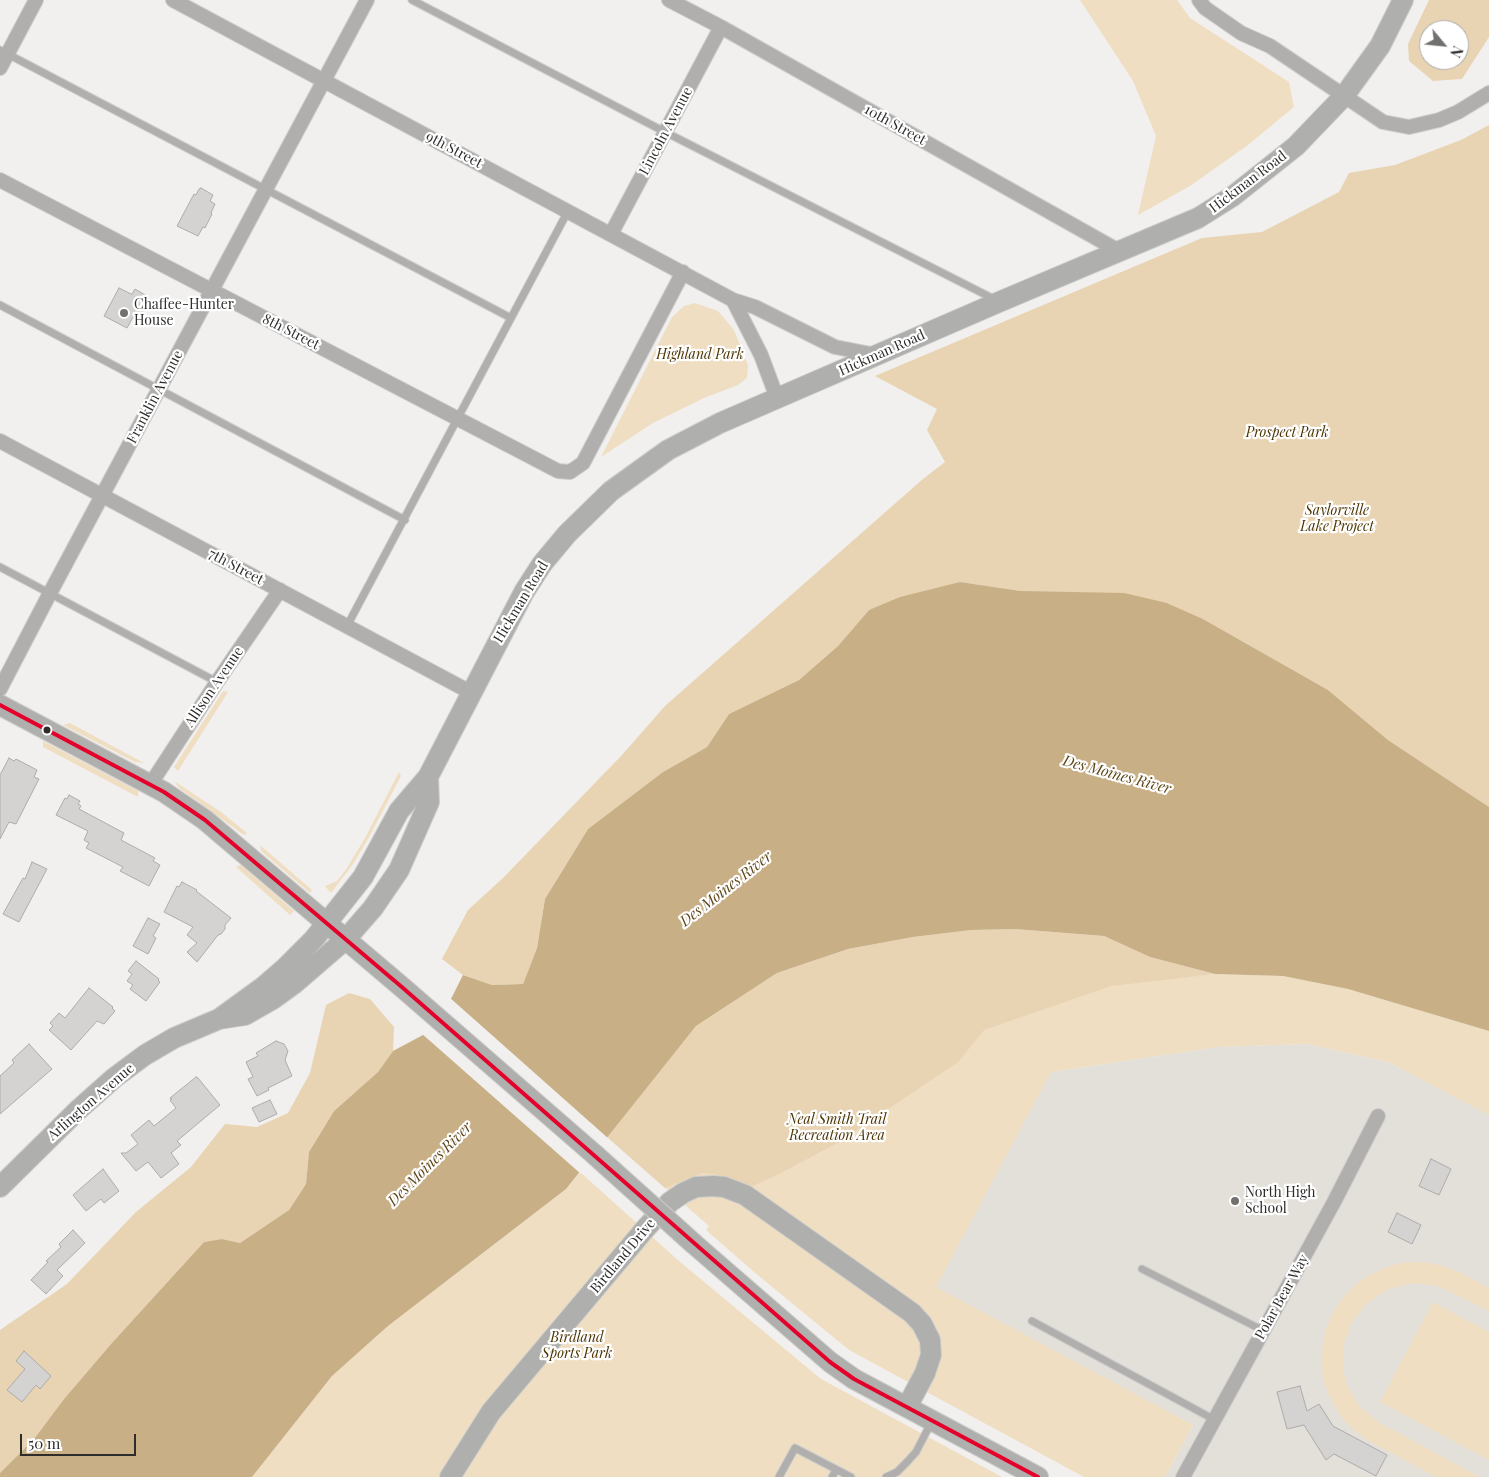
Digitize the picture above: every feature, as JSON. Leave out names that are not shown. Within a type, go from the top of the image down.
[{"type":"main road","name":"Hickman Road","points":[[327,923],[363,878],[399,811],[428,777],[519,600],[542,564],[567,534],[611,491],[668,450],[720,423],[1198,218],[1233,196],[1296,146],[1344,96],[1380,46],[1403,0]]},
{"type":"main road","points":[[0,705],[150,784],[206,820],[403,988],[830,1362],[854,1379],[1038,1477]]},
{"type":"main road","name":"Hickman Road","points":[[346,940],[368,915],[398,870],[429,802],[428,777]]},
{"type":"main road","name":"Arlington Avenue","points":[[219,1019],[263,987],[285,968],[327,923]]},
{"type":"main road","name":"Arlington Avenue","points":[[0,1187],[78,1110],[114,1078],[145,1055],[174,1038],[219,1019],[245,1015],[273,999],[346,940]]},
{"type":"main road","name":"Birdland Drive","points":[[450,1477],[476,1434],[497,1405],[645,1229],[670,1202],[696,1187],[724,1187],[745,1195],[912,1313],[922,1324],[930,1340],[931,1355],[925,1373],[907,1407]]},
{"type":"street","points":[[0,68],[4,52],[36,0]]},
{"type":"street","name":"9th Street","points":[[173,0],[733,300],[755,306],[835,347],[877,355]]},
{"type":"street","name":"Franklin Avenue","points":[[0,690],[102,495],[367,0]]},
{"type":"street","name":"10th Street","points":[[669,0],[721,27],[1119,251]]},
{"type":"street","points":[[1199,0],[1205,8],[1241,33],[1270,46],[1383,122],[1409,127],[1439,120],[1458,112],[1489,93]]},
{"type":"street","name":"Lincoln Avenue","points":[[611,234],[721,27]]},
{"type":"street","name":"8th Street","points":[[0,180],[558,471],[570,472],[583,463],[683,272]]},
{"type":"street","points":[[733,300],[762,355],[777,398]]},
{"type":"street","name":"7th Street","points":[[0,441],[472,693]]},
{"type":"street","name":"Allison Avenue","points":[[150,784],[216,682],[280,590]]},
{"type":"street","name":"Polar Bear Way","points":[[1183,1477],[1334,1202],[1378,1116]]},
{"type":"lane","points":[[412,0],[665,132],[999,302]]},
{"type":"lane","points":[[4,52],[511,318]]},
{"type":"lane","points":[[347,626],[568,211]]},
{"type":"lane","points":[[0,306],[405,520]]},
{"type":"lane","points":[[0,567],[216,682]]},
{"type":"lane","points":[[1142,1269],[1264,1330]]},
{"type":"lane","points":[[1032,1321],[1215,1420]]},
{"type":"lane","points":[[886,1477],[897,1472],[916,1452],[932,1420]]},
{"type":"lane","points":[[779,1477],[795,1448],[834,1474],[851,1477]]},
{"type":"shaded area","name":"North High School","points":[[1307,1044],[1388,1062],[1489,1115],[1489,1477],[1165,1477],[1193,1425],[935,1287],[1051,1072],[1218,1047]]},
{"type":"green space","points":[[1080,0],[1177,0],[1190,18],[1289,82],[1294,107],[1248,145],[1190,186],[1138,215],[1156,136],[1133,81]]},
{"type":"green space","points":[[1429,0],[1489,0],[1489,37],[1469,68],[1469,20],[1419,20]]},
{"type":"green space","points":[[1419,21],[1419,69],[1409,61],[1408,44]]},
{"type":"green space","points":[[1420,70],[1468,70],[1462,79],[1433,81]]},
{"type":"green space","name":"Prospect Park","points":[[1489,125],[1489,807],[1388,740],[1328,690],[1203,619],[1167,603],[1021,591],[960,582],[869,610],[838,646],[799,680],[729,714],[707,747],[663,772],[588,829],[545,899],[537,948],[523,984],[492,985],[463,975],[442,959],[468,910],[503,878],[622,755],[665,706],[923,479],[945,462],[927,430],[937,409],[875,376],[1202,238],[1262,232],[1339,192],[1349,173],[1395,165],[1461,140]]},
{"type":"green space","name":"Highland Park","points":[[695,303],[718,311],[734,330],[748,365],[747,378],[738,385],[704,398],[653,423],[601,457],[672,317],[684,306]]},
{"type":"green space","points":[[223,691],[228,692],[178,771],[174,767]]},
{"type":"green space","points":[[70,723],[144,763],[135,762],[63,725]]},
{"type":"green space","points":[[43,741],[138,791],[138,797],[43,747]]},
{"type":"green space","points":[[399,772],[401,776],[368,839],[353,864],[331,893],[325,886],[337,881],[347,868],[365,838]]},
{"type":"green space","points":[[174,781],[221,812],[247,833],[244,835],[241,833],[179,788]]},
{"type":"green space","points":[[260,845],[312,890],[310,893],[261,851]]},
{"type":"green space","points":[[241,865],[294,911],[290,915],[236,867]]},
{"type":"green space","points":[[1015,929],[1104,936],[1150,957],[1215,974],[1111,986],[984,1030],[958,1062],[839,1142],[753,1186],[733,1181],[721,1175],[702,1173],[665,1188],[607,1137],[696,1026],[777,973],[848,949],[913,937],[971,930]]},
{"type":"green space","name":"Neal Smith Trail Recreation Area","points":[[1215,974],[1283,976],[1348,989],[1489,1031],[1489,1115],[1388,1062],[1307,1044],[1218,1047],[1051,1072],[936,1287],[1193,1425],[1165,1477],[1084,1477],[849,1350],[706,1230],[709,1226],[607,1137],[696,1026]]},
{"type":"green space","points":[[349,993],[370,999],[394,1027],[393,1051],[378,1072],[334,1111],[309,1152],[306,1184],[289,1210],[240,1243],[222,1239],[204,1242],[111,1344],[64,1399],[34,1439],[0,1473],[0,1330],[67,1284],[136,1212],[191,1167],[225,1124],[257,1127],[288,1113],[310,1073],[326,1005]]},
{"type":"green space","name":"Birdland Sports Park","points":[[580,1172],[679,1261],[821,1379],[1002,1477],[252,1477],[332,1376],[388,1326],[566,1189]]},
{"type":"green space","points":[[1412,1262],[1444,1266],[1489,1288],[1489,1311],[1438,1286],[1413,1283],[1388,1289],[1367,1303],[1351,1323],[1343,1347],[1344,1373],[1347,1385],[1360,1407],[1380,1423],[1480,1477],[1436,1477],[1369,1441],[1344,1421],[1328,1393],[1321,1361],[1326,1328],[1333,1313],[1353,1287],[1366,1277],[1396,1264]]},
{"type":"green space","points":[[1433,1302],[1489,1332],[1489,1460],[1380,1402]]},
{"type":"water","name":"Des Moines River","points":[[960,582],[1021,591],[1124,593],[1167,603],[1203,619],[1328,690],[1388,740],[1489,807],[1489,1031],[1348,989],[1283,976],[1215,974],[1150,957],[1104,936],[1015,929],[971,930],[913,937],[848,949],[777,973],[696,1026],[566,1189],[388,1326],[332,1376],[252,1477],[0,1477],[0,1473],[34,1439],[64,1399],[111,1344],[204,1242],[222,1239],[240,1243],[289,1210],[306,1184],[309,1152],[334,1111],[378,1072],[393,1051],[423,1035],[452,997],[463,975],[492,985],[523,984],[537,948],[545,899],[588,829],[663,772],[707,747],[729,714],[799,680],[838,646],[869,610],[900,597]]},
{"type":"pier","points":[[449,997],[609,1139],[581,1174],[421,1033]]},
{"type":"building","points":[[201,188],[213,195],[210,201],[215,204],[205,228],[203,227],[198,236],[177,226],[194,194],[196,195]]},
{"type":"building","name":"Chaffee-Hunter House","points":[[119,288],[131,294],[135,289],[147,296],[141,308],[144,309],[139,320],[133,317],[127,328],[104,316]]},
{"type":"building","points":[[9,758],[14,761],[16,759],[37,770],[34,777],[39,779],[16,824],[9,822],[0,839],[0,775]]},
{"type":"building","points":[[69,795],[80,801],[78,804],[81,806],[79,809],[124,833],[121,840],[155,858],[153,861],[160,865],[149,886],[120,871],[123,867],[86,848],[89,843],[84,840],[88,831],[56,815],[65,798],[67,799]]},
{"type":"building","points":[[32,862],[47,869],[19,922],[3,914],[23,878],[25,879]]},
{"type":"building","points":[[182,882],[197,890],[231,918],[225,925],[225,929],[197,962],[187,952],[197,943],[187,935],[193,927],[164,912],[177,886],[179,887]]},
{"type":"building","points":[[148,918],[160,924],[153,936],[156,938],[148,954],[133,946]]},
{"type":"building","points":[[136,961],[159,979],[160,982],[146,1001],[130,989],[133,985],[127,981],[132,974],[128,971]]},
{"type":"building","points":[[89,988],[113,1007],[115,1011],[104,1024],[97,1021],[71,1050],[49,1030],[53,1026],[50,1023],[59,1013],[65,1018]]},
{"type":"building","points":[[276,1041],[284,1044],[288,1051],[285,1060],[292,1076],[257,1096],[248,1079],[253,1077],[246,1062],[258,1056],[256,1053]]},
{"type":"building","points":[[29,1044],[52,1069],[0,1114],[0,1076],[14,1063],[12,1060]]},
{"type":"building","points":[[196,1077],[220,1105],[177,1141],[181,1145],[171,1153],[179,1164],[161,1178],[148,1162],[136,1171],[121,1153],[126,1153],[138,1144],[131,1135],[149,1120],[154,1126],[176,1108],[170,1098]]},
{"type":"building","points":[[270,1100],[277,1114],[259,1122],[252,1108]]},
{"type":"building","points":[[1431,1159],[1451,1169],[1439,1195],[1419,1186]]},
{"type":"building","points":[[103,1169],[119,1191],[104,1203],[101,1199],[86,1211],[73,1195]]},
{"type":"building","points":[[1397,1213],[1421,1225],[1412,1244],[1388,1232]]},
{"type":"building","points":[[73,1230],[85,1243],[57,1270],[63,1276],[46,1294],[31,1280],[48,1262],[46,1261],[61,1247],[59,1244]]},
{"type":"building","points":[[24,1351],[51,1376],[40,1389],[36,1385],[22,1402],[7,1390],[25,1369],[16,1361]]},
{"type":"building","points":[[1300,1386],[1307,1411],[1319,1404],[1333,1426],[1387,1455],[1376,1476],[1334,1454],[1326,1460],[1304,1425],[1287,1429],[1277,1392]]},
{"type":"transit line","points":[[0,705],[164,792],[205,820],[403,988],[830,1362],[854,1379],[1038,1477]]},
{"type":"place","name":"Chaffee-Hunter House","points":[[124,313]]},
{"type":"place","name":"North High School","points":[[1235,1201]]},
{"type":"park label","name":"Saylorville Lake Project","points":[[1337,520]]}]
